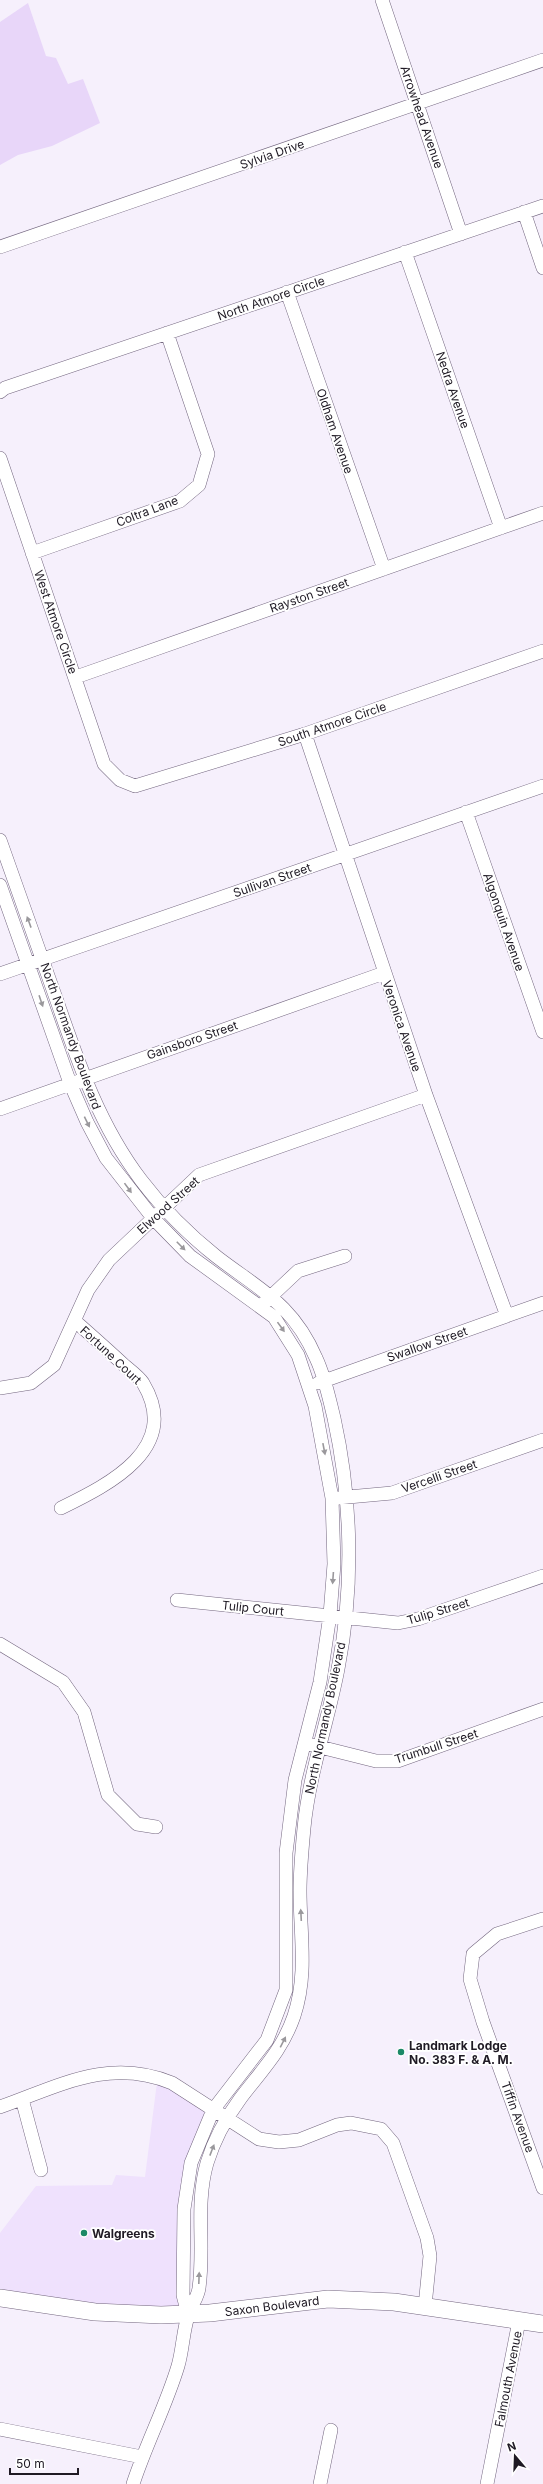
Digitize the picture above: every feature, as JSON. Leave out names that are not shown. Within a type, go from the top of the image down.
[{"type":"main road","name":"Saxon Boulevard","points":[[0,2298],[95,2312],[136,2315],[188,2314],[328,2299],[394,2302],[543,2324]]},
{"type":"street","name":"Arrowhead Avenue","points":[[382,0],[461,234]]},
{"type":"street","name":"Sylvia Drive","points":[[0,247],[543,60]]},
{"type":"street","name":"North Atmore Circle","points":[[0,392],[5,388],[543,206]]},
{"type":"street","points":[[524,212],[543,268]]},
{"type":"street","name":"Nedra Avenue","points":[[405,252],[502,528]]},
{"type":"street","name":"Oldham Avenue","points":[[287,292],[384,569]]},
{"type":"street","name":"Coltra Lane","points":[[32,553],[180,501],[199,485],[208,454],[167,333]]},
{"type":"street","name":"West Atmore Circle","points":[[0,458],[4,485],[32,553],[76,677],[104,764],[120,780]]},
{"type":"street","name":"Rayston Street","points":[[76,677],[543,513]]},
{"type":"street","name":"South Atmore Circle","points":[[120,780],[135,786],[306,734],[543,651]]},
{"type":"street","name":"Veronica Avenue","points":[[306,734],[384,973],[426,1095],[507,1316]]},
{"type":"street","name":"Sullivan Street","points":[[0,974],[543,786]]},
{"type":"street","name":"Algonquin Avenue","points":[[466,812],[543,1032]]},
{"type":"street","name":"North Normandy Boulevard","points":[[0,840],[84,1078],[115,1142],[164,1208],[212,1252],[271,1296],[301,1329],[315,1354],[325,1380],[338,1439],[346,1497],[349,1572],[345,1617],[337,1672],[306,1805],[300,1892],[303,1971],[298,2002],[290,2028],[279,2050],[263,2073],[239,2100],[214,2144],[204,2176],[199,2210],[199,2292],[188,2314],[178,2365],[133,2484]]},
{"type":"street","name":"North Normandy Boulevard","points":[[0,885],[70,1083],[87,1122],[106,1158],[153,1218],[190,1256],[261,1307],[274,1318],[291,1341],[310,1385],[332,1498],[334,1564],[330,1615],[320,1682],[304,1742],[296,1780],[286,1853],[286,1990],[267,2040],[213,2110],[191,2163],[184,2209],[183,2295],[188,2314]]},
{"type":"street","name":"Gainsboro Street","points":[[0,1109],[384,973]]},
{"type":"street","name":"Elwood Street","points":[[0,1388],[31,1383],[54,1365],[88,1290],[109,1260],[198,1175],[426,1095]]},
{"type":"street","points":[[261,1307],[298,1271],[345,1256]]},
{"type":"street","name":"Swallow Street","points":[[310,1385],[543,1304]]},
{"type":"street","name":"Fortune Court","points":[[61,1508],[103,1487],[139,1459],[150,1438],[155,1409],[142,1382],[75,1321]]},
{"type":"street","name":"Vercelli Street","points":[[332,1498],[392,1493],[543,1440]]},
{"type":"street","name":"Tulip Street","points":[[330,1615],[398,1623],[418,1619],[543,1576]]},
{"type":"street","name":"Tulip Court","points":[[177,1600],[330,1615]]},
{"type":"street","points":[[0,1644],[63,1682],[84,1712],[108,1795],[138,1824],[156,1827]]},
{"type":"street","name":"Trumbull Street","points":[[304,1742],[319,1748],[376,1761],[398,1761],[543,1709]]},
{"type":"street","name":"Tiffin Avenue","points":[[543,1919],[497,1934],[473,1954],[470,1979],[543,2188]]},
{"type":"street","points":[[0,2107],[93,2075],[133,2072],[157,2077],[172,2083],[259,2138],[279,2142],[299,2140],[337,2125],[363,2124],[381,2129],[393,2143],[427,2238],[430,2256],[425,2306]]},
{"type":"street","points":[[22,2100],[41,2170]]},
{"type":"street","name":"Falmouth Avenue","points":[[487,2484],[519,2321]]},
{"type":"street","points":[[0,2429],[142,2457]]},
{"type":"street","points":[[320,2484],[330,2430]]},
{"type":"shaded area","points":[[28,3],[46,56],[56,58],[68,84],[83,79],[100,123],[52,146],[18,155],[0,165],[0,22]]},
{"type":"shaded area","points":[[157,2082],[207,2111],[192,2145],[182,2309],[136,2310],[0,2293],[0,2233],[36,2186],[112,2185],[116,2175],[145,2177]]},
{"type":"place","name":"Landmark Lodge No. 383 F. & A. M.","points":[[401,2052]]},
{"type":"place","name":"Walgreens","points":[[84,2233]]}]
